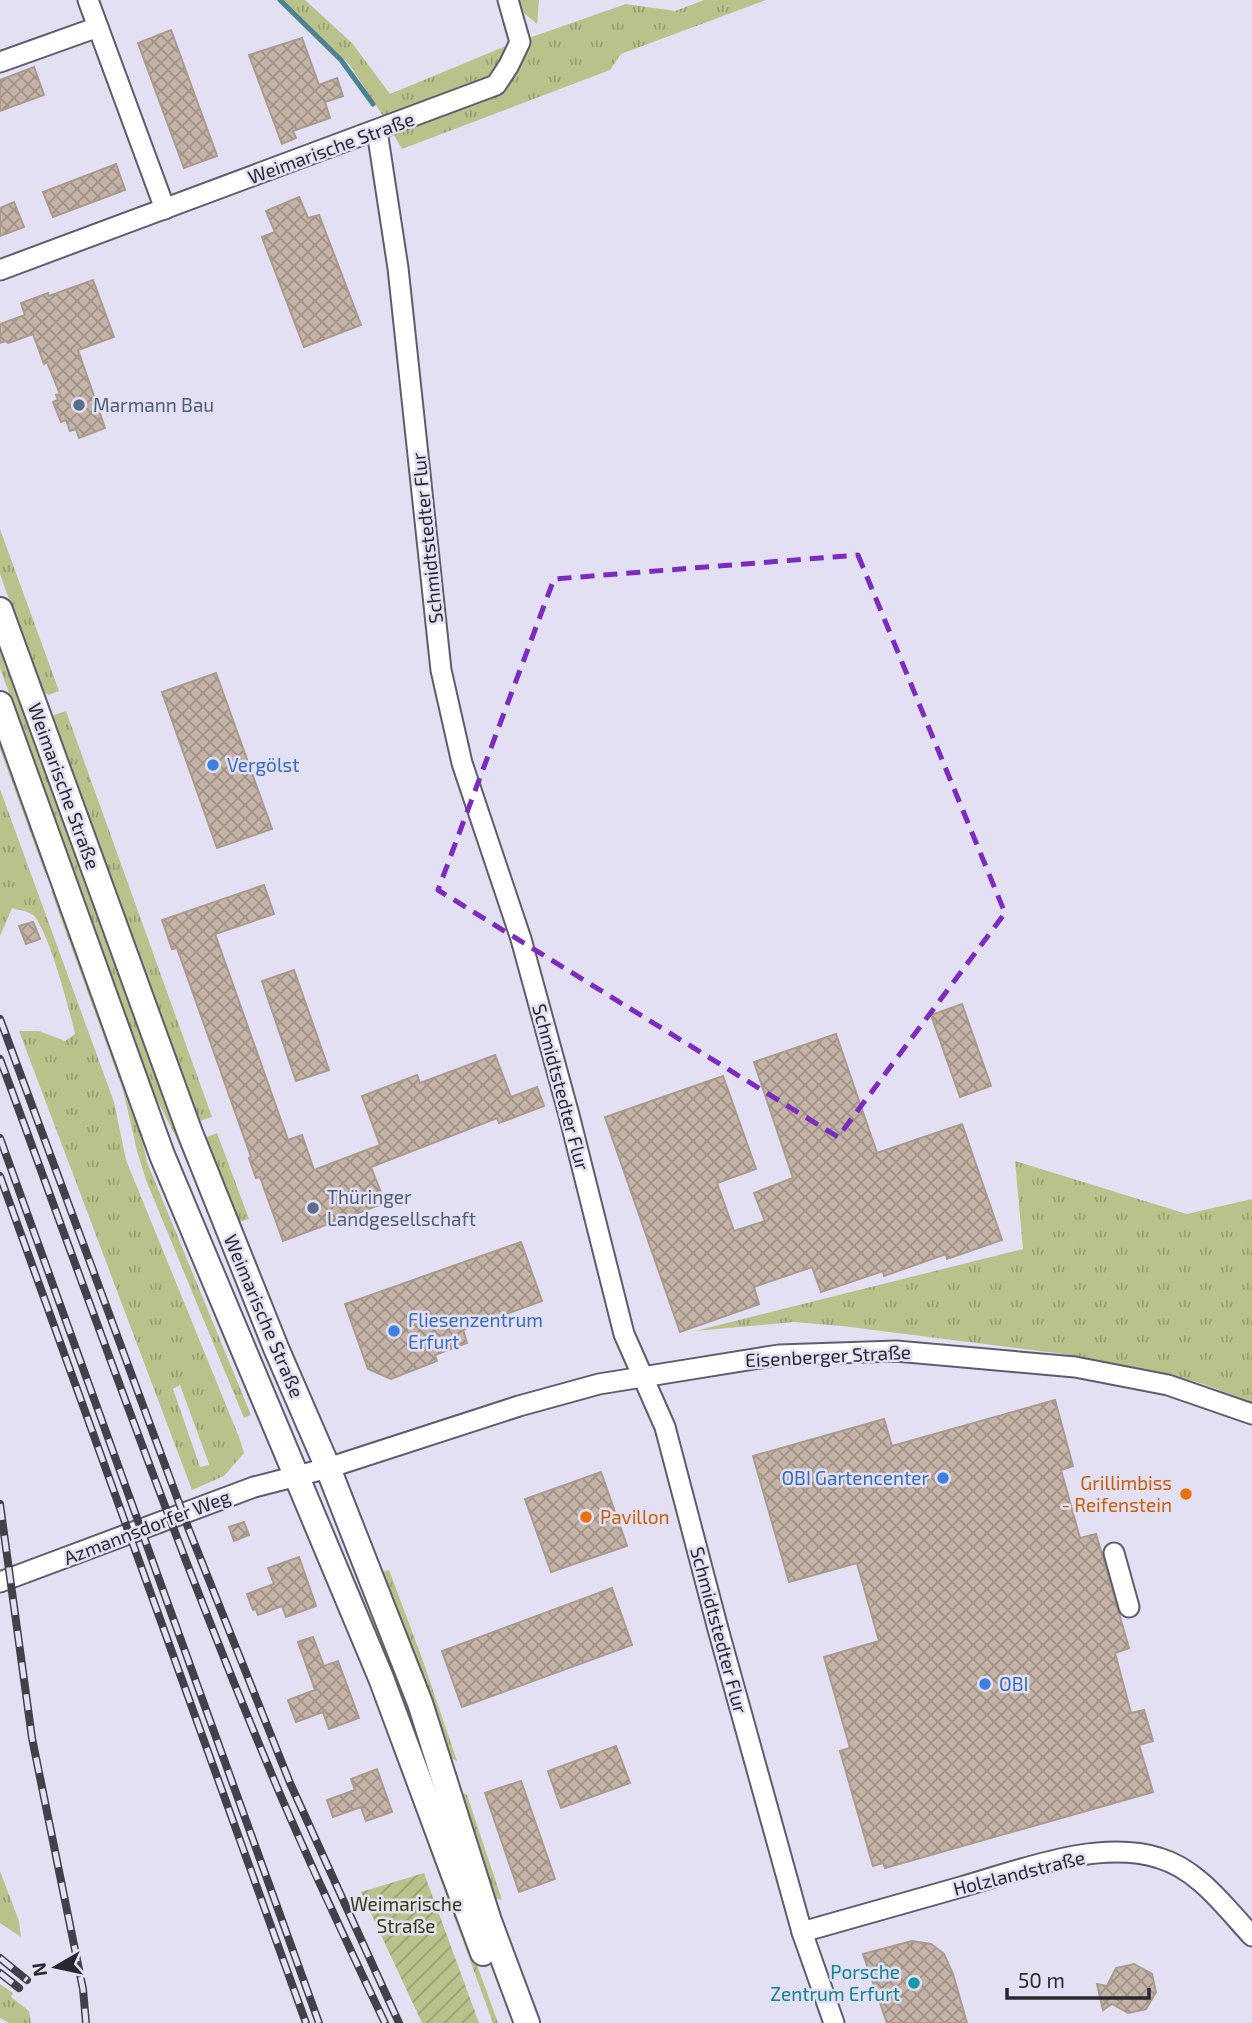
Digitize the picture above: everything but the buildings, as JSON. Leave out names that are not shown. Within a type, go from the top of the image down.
[{"type":"main road","name":"Weimarische Straße","points":[[0,610],[190,1133],[271,1336],[328,1468],[420,1703],[489,1921],[527,2023]]},
{"type":"main road","name":"Weimarische Straße","points":[[0,704],[162,1156],[381,1678],[509,2023]]},
{"type":"street","points":[[88,0],[165,209]]},
{"type":"street","name":"Weimarische Straße","points":[[0,270],[496,85],[520,41],[508,0]]},
{"type":"street","points":[[0,62],[98,27]]},
{"type":"street","name":"Schmidtstedter Flur","points":[[377,131],[398,268],[441,670],[462,762],[521,939],[624,1334],[665,1427],[802,1932],[834,2023]]},
{"type":"street","name":"Eisenberger Straße","points":[[328,1468],[519,1406],[599,1384],[779,1354],[921,1352],[1074,1367],[1168,1385],[1252,1414]]},
{"type":"street","name":"Azmannsdorfer Weg","points":[[0,1582],[217,1500],[295,1475],[328,1468]]},
{"type":"street","points":[[1114,1553],[1129,1607]]},
{"type":"street","name":"Holzlandstraße","points":[[802,1932],[1063,1858],[1113,1852],[1161,1858],[1185,1871],[1206,1887],[1252,1936]]},
{"type":"highlighted area","points":[[858,555],[1005,913],[838,1137],[438,890],[554,579]]},
{"type":"green space","points":[[278,0],[305,0],[352,43],[390,94],[506,46],[626,4],[675,11],[704,0],[766,0],[621,54],[610,70],[402,149],[349,64]]},
{"type":"green space","points":[[518,0],[539,0],[537,24],[524,13]]},
{"type":"green space","points":[[0,529],[59,691],[49,695],[42,691],[0,574]]},
{"type":"green space","points":[[0,635],[290,1403],[287,1405],[177,1139],[151,1088],[0,668]]},
{"type":"green space","points":[[66,711],[212,1117],[197,1122],[52,720],[54,715]]},
{"type":"green space","points":[[0,728],[52,871],[45,873],[0,749]]},
{"type":"green space","points":[[0,789],[114,1102],[126,1160],[244,1453],[224,1476],[192,1490],[19,1031],[39,1031],[65,1041],[75,1034],[52,953],[39,923],[33,915],[26,912],[12,908],[0,936]],"holes":[[[180,1385],[209,1465],[200,1467],[173,1389]]]},
{"type":"green space","points":[[58,889],[136,1112],[147,1162],[251,1415],[244,1418],[146,1180],[123,1090],[51,891]]},
{"type":"green space","points":[[217,1133],[249,1219],[239,1222],[202,1139]]},
{"type":"green space","points":[[1015,1161],[1187,1214],[1252,1199],[1252,1402],[1203,1384],[1157,1372],[1064,1354],[794,1322],[695,1331],[1023,1249]]},
{"type":"green space","points":[[348,1563],[415,1720],[435,1781],[431,1783],[344,1565]]},
{"type":"green space","points":[[389,1570],[457,1761],[447,1756],[382,1572]]},
{"type":"green space","points":[[458,1791],[467,1795],[502,1900],[493,1898]]},
{"type":"green space","points":[[427,1843],[434,1846],[498,2023],[493,2023]]},
{"type":"green space","points":[[0,1871],[19,1921],[21,1937],[0,1923]]},
{"type":"green space","name":"Weimarische Straße","points":[[424,1873],[479,2023],[422,2023],[361,1892]]},
{"type":"green space","points":[[0,1984],[13,1993],[11,1997],[29,2011],[31,2023],[9,2023],[0,2018]]},
{"type":"waterway","points":[[280,0],[341,60],[373,104]]},
{"type":"railway","points":[[0,1019],[189,1530],[290,1783],[399,2023]]},
{"type":"railway","points":[[0,1059],[204,1607],[303,1847],[385,2023]]},
{"type":"railway","points":[[0,1138],[319,2023]]},
{"type":"railway","points":[[0,1176],[306,2023]]},
{"type":"railway","points":[[0,1504],[32,1738],[83,1989],[86,2023]]},
{"type":"railway","points":[[0,1958],[27,1980]]},
{"type":"railway","points":[[0,1973],[19,1988]]},
{"type":"place","name":"Marmann Bau","points":[[79,405]]},
{"type":"place","name":"Vergölst","points":[[213,765]]},
{"type":"place","name":"Thüringer Landgesellschaft","points":[[313,1208]]},
{"type":"place","name":"Fliesenzentrum Erfurt","points":[[394,1331]]},
{"type":"place","name":"OBI Gartencenter","points":[[943,1478]]},
{"type":"place","name":"Grillimbiss - Reifenstein","points":[[1186,1494]]},
{"type":"place","name":"Pavillon","points":[[586,1517]]},
{"type":"place","name":"OBI","points":[[985,1684]]},
{"type":"place","name":"Porsche Zentrum Erfurt","points":[[914,1983]]}]
